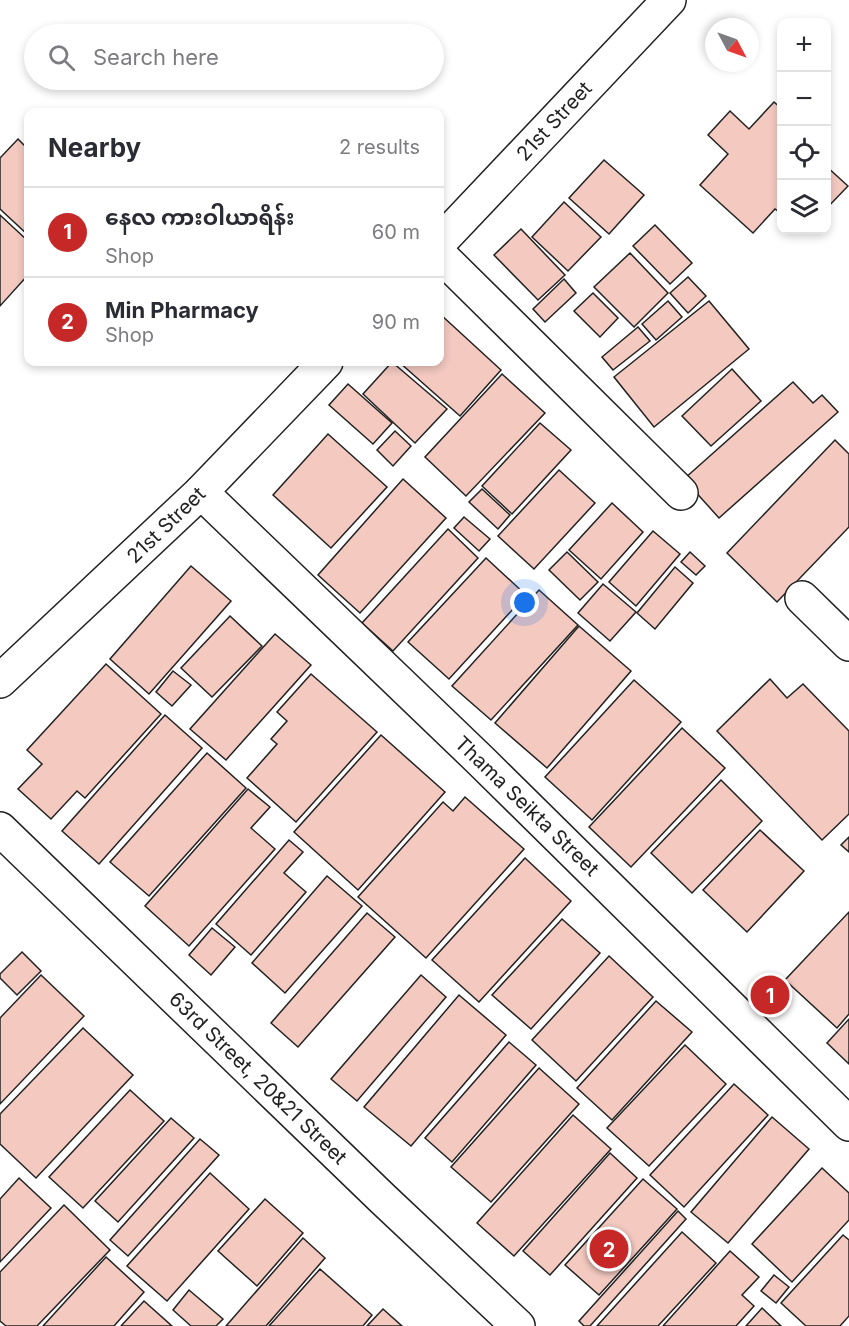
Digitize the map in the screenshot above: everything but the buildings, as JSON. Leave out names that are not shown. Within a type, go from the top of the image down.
[{"type":"street","name":"21st Street","points":[[444,238],[669,0]]},
{"type":"street","points":[[444,259],[681,493]]},
{"type":"street","name":"21st Street","points":[[0,681],[201,492],[322,366]]},
{"type":"street","name":"Thama Seikta Street","points":[[201,492],[490,769],[849,1124]]},
{"type":"street","points":[[801,598],[849,644]]},
{"type":"street","name":"63rd Street, 20&21 Street","points":[[0,829],[383,1199],[518,1326]]},
{"type":"place","name":"နေလ ကားဝါယာရိန်း","points":[[770,995]]},
{"type":"place","name":"Min Pharmacy","points":[[609,1249]]}]
